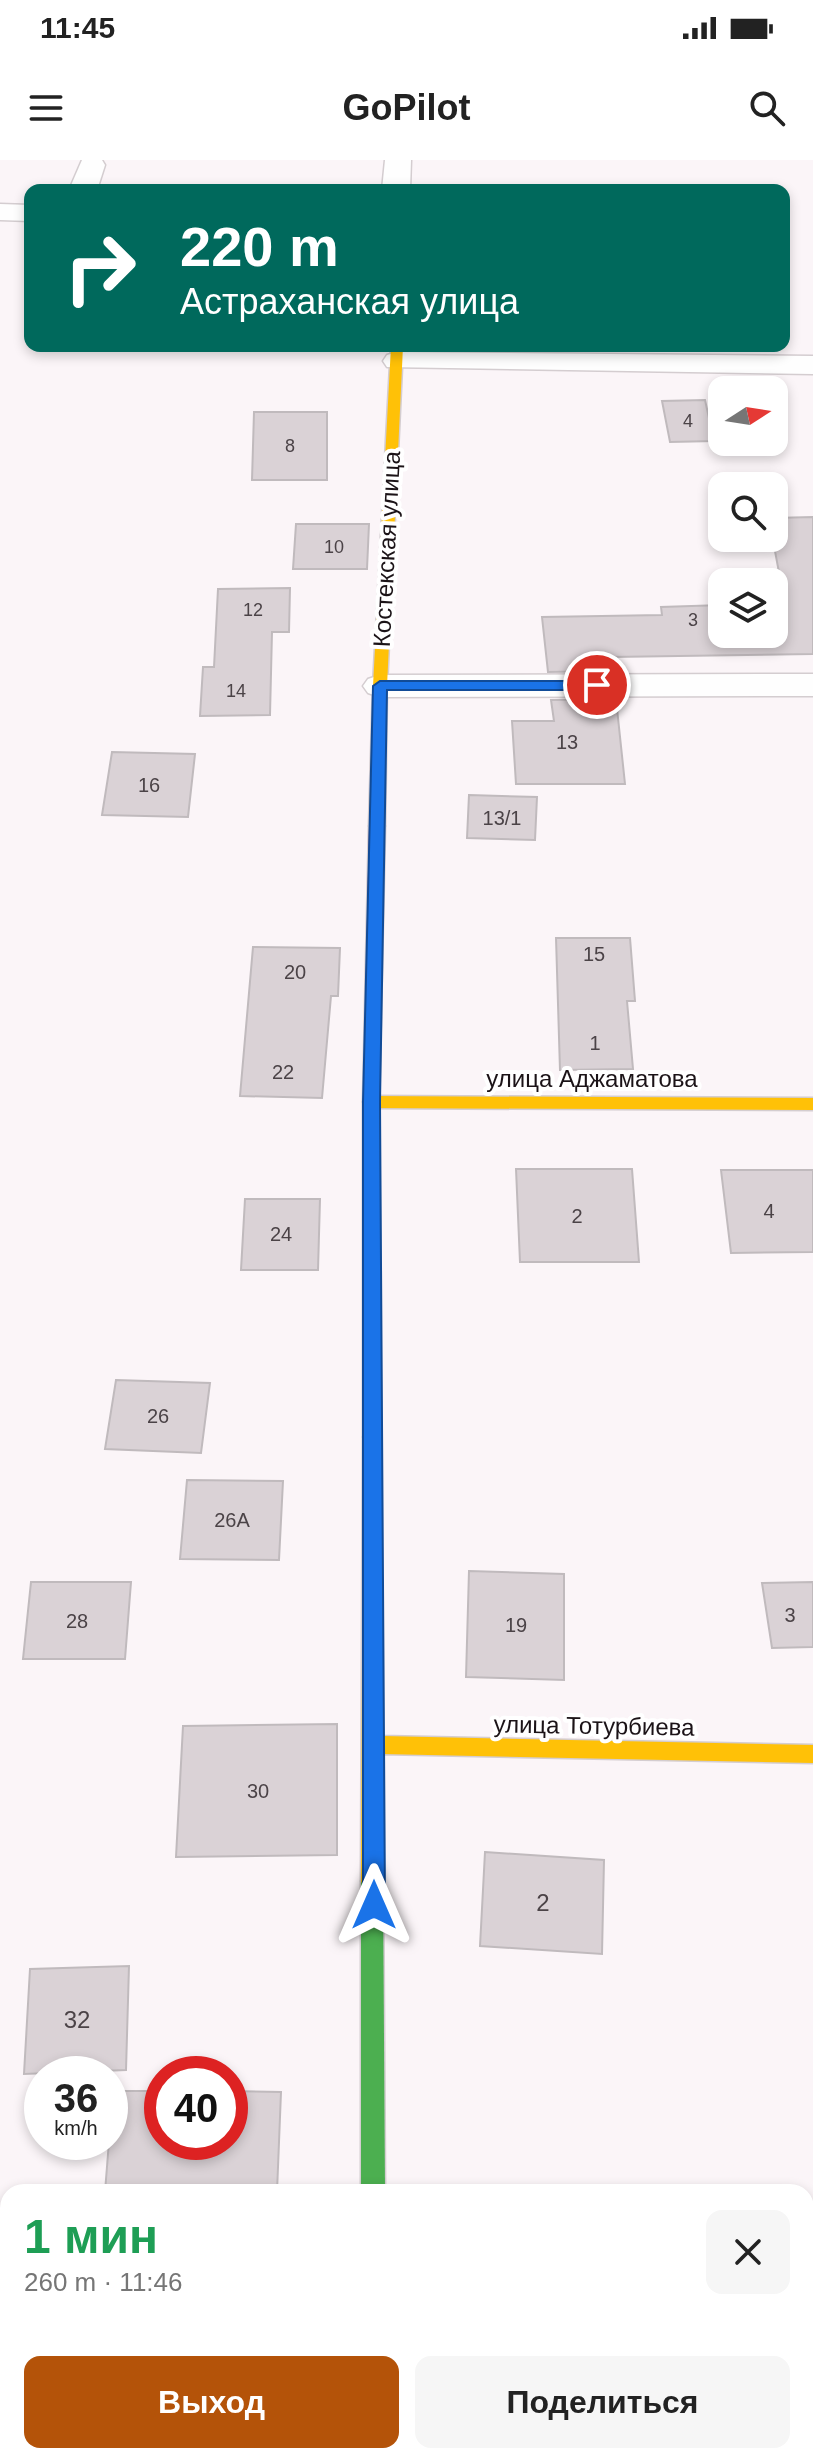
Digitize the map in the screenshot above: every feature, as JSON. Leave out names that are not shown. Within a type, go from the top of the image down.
[{"type":"street","points":[[396,184],[398,160]]},
{"type":"street","points":[[0,212],[24,213]]},
{"type":"street","points":[[397,354],[813,365]]},
{"type":"street","name":"Костекская улица","points":[[373,2184],[375,1745],[371,1102],[380,686],[397,354]]},
{"type":"street","points":[[380,686],[813,685]]},
{"type":"street","name":"улица Аджаматова","points":[[371,1102],[813,1104]]},
{"type":"street","name":"улица Тотурбиева","points":[[375,1745],[813,1754]]},
{"type":"building","points":[[705,400],[708,441],[670,442],[662,401]]},
{"type":"building","points":[[254,412],[327,412],[327,480],[252,480]]},
{"type":"building","points":[[813,517],[813,654],[611,657],[612,671],[548,672],[542,617],[662,615],[661,607],[708,605],[708,648],[788,648],[788,568],[778,568],[775,552],[788,552],[788,518]]},
{"type":"building","points":[[296,524],[369,524],[367,569],[293,569]]},
{"type":"building","points":[[290,588],[289,632],[272,632],[270,715],[200,716],[203,667],[214,667],[218,589]]},
{"type":"building","points":[[616,699],[625,784],[516,784],[512,721],[554,721],[551,700]]},
{"type":"building","points":[[112,752],[195,754],[188,817],[102,815]]},
{"type":"building","points":[[469,795],[537,797],[535,840],[467,838]]},
{"type":"building","points":[[556,938],[630,938],[635,1001],[627,1001],[633,1069],[560,1070]]},
{"type":"building","points":[[253,947],[340,948],[338,996],[331,996],[322,1098],[240,1096]]},
{"type":"building","points":[[516,1169],[632,1169],[639,1262],[520,1262]]},
{"type":"building","points":[[721,1170],[813,1170],[813,1252],[731,1253]]},
{"type":"building","points":[[245,1199],[320,1199],[318,1270],[241,1270]]},
{"type":"building","points":[[116,1380],[210,1383],[201,1453],[105,1449]]},
{"type":"building","points":[[187,1480],[283,1481],[279,1560],[180,1559]]},
{"type":"building","points":[[469,1571],[564,1574],[564,1680],[466,1677]]},
{"type":"building","points":[[31,1582],[131,1582],[125,1659],[23,1659]]},
{"type":"building","points":[[813,1582],[813,1647],[772,1648],[762,1583]]},
{"type":"building","points":[[337,1724],[337,1855],[176,1857],[183,1726]]},
{"type":"building","points":[[485,1852],[604,1860],[602,1954],[480,1946]]},
{"type":"building","points":[[129,1966],[126,2056],[25,2056],[30,1969]]},
{"type":"building","points":[[128,2091],[144,2091],[144,2160],[248,2160],[248,2091],[281,2092],[277,2184],[106,2184],[108,2160],[128,2160]]},
{"type":"traffic: fast","points":[[372,1881],[373,2184]]},
{"type":"traffic: slow","points":[[377,826],[380,686],[397,352]]},
{"type":"traffic: slow","points":[[371,1102],[813,1104]]},
{"type":"traffic: slow","points":[[372,1437],[372,1881]]},
{"type":"traffic: slow","points":[[375,1745],[813,1754]]},
{"type":"traffic: jam","points":[[372,1437],[371,1102],[377,826]]},
{"type":"route","points":[[374,1905],[371,1102],[380,686],[597,685]]}]
